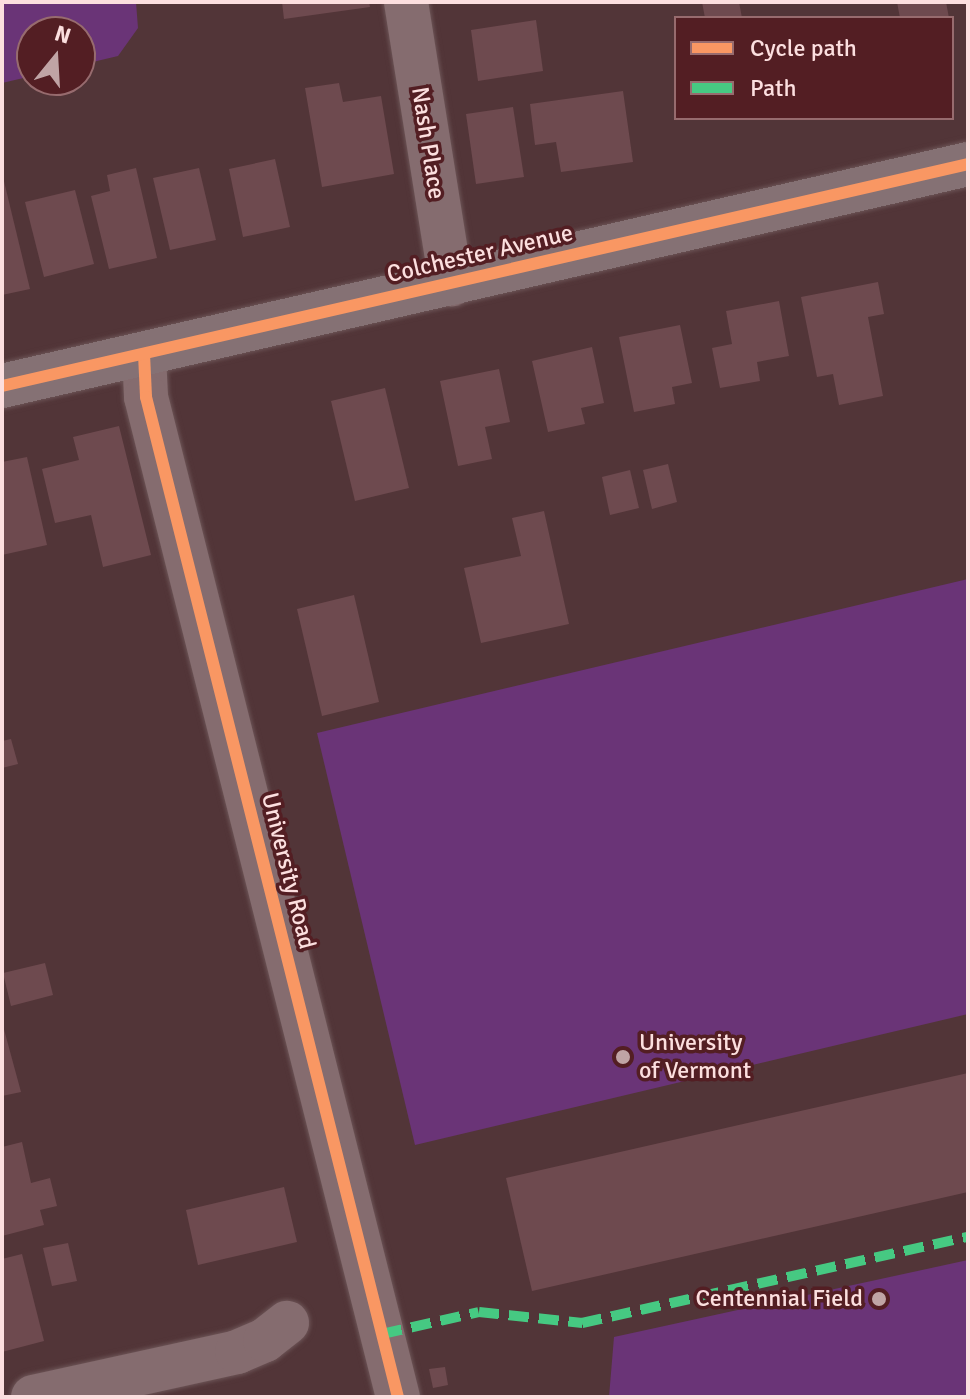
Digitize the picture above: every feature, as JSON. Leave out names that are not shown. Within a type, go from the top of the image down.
[{"type":"main road","name":"Colchester Avenue","points":[[2,386],[968,164]]},
{"type":"street","name":"Nash Place","points":[[406,2],[451,284]]},
{"type":"street","name":"University Road","points":[[144,354],[146,397],[398,1397]]},
{"type":"street","points":[[33,1397],[237,1352],[265,1340],[287,1323]]},
{"type":"shaded area","points":[[2,2],[136,2],[138,28],[118,56],[96,61],[96,16],[16,16],[16,80],[2,83]]},
{"type":"shaded area","points":[[968,579],[968,1014],[415,1145],[317,733]]},
{"type":"shaded area","name":"Centennial Field","points":[[968,1260],[968,1397],[609,1397],[614,1337]]},
{"type":"building","points":[[282,2],[369,2],[370,7],[284,19]]},
{"type":"building","points":[[702,2],[739,2],[742,16],[705,16]]},
{"type":"building","points":[[897,2],[946,2],[949,16],[900,16]]},
{"type":"building","points":[[536,20],[543,71],[478,81],[471,30]]},
{"type":"building","points":[[339,83],[343,102],[381,96],[394,174],[322,187],[305,88]]},
{"type":"building","points":[[623,91],[633,162],[561,172],[556,142],[535,145],[530,104]]},
{"type":"building","points":[[513,107],[524,177],[476,184],[466,114]]},
{"type":"building","points":[[275,159],[290,227],[243,237],[229,169]]},
{"type":"building","points":[[136,168],[157,258],[109,269],[91,196],[110,191],[107,175]]},
{"type":"building","points":[[199,168],[216,240],[170,250],[153,178]]},
{"type":"building","points":[[2,173],[30,289],[2,295]]},
{"type":"building","points":[[75,190],[94,264],[44,277],[25,202]]},
{"type":"building","points":[[878,282],[884,314],[868,317],[883,396],[839,405],[833,374],[817,377],[801,297]]},
{"type":"building","points":[[779,301],[789,356],[757,362],[760,381],[720,388],[712,348],[732,344],[726,311]]},
{"type":"building","points":[[680,325],[692,383],[672,387],[675,404],[634,412],[619,337]]},
{"type":"building","points":[[592,347],[604,403],[581,408],[585,424],[548,432],[532,361]]},
{"type":"building","points":[[499,369],[510,422],[485,427],[492,459],[458,466],[440,381]]},
{"type":"building","points":[[385,388],[409,488],[355,501],[331,401]]},
{"type":"building","points":[[119,426],[151,555],[103,567],[91,515],[55,523],[42,469],[79,460],[73,437]]},
{"type":"building","points":[[27,457],[47,545],[2,555],[2,462]]},
{"type":"building","points":[[668,464],[677,502],[652,509],[643,470]]},
{"type":"building","points":[[630,470],[639,508],[610,515],[602,477]]},
{"type":"building","points":[[544,511],[569,624],[481,643],[464,568],[521,556],[512,518]]},
{"type":"building","points":[[354,595],[379,702],[322,716],[297,609]]},
{"type":"building","points":[[11,739],[18,764],[2,768],[2,741]]},
{"type":"building","points":[[45,963],[53,995],[11,1006],[3,973]]},
{"type":"building","points":[[2,1022],[21,1092],[2,1096]]},
{"type":"building","points":[[968,1073],[968,1192],[532,1291],[506,1178]]},
{"type":"building","points":[[22,1142],[31,1183],[50,1178],[57,1206],[40,1210],[44,1225],[2,1236],[2,1147]]},
{"type":"building","points":[[284,1187],[297,1242],[198,1265],[186,1210]]},
{"type":"building","points":[[68,1243],[77,1281],[52,1286],[43,1248]]},
{"type":"building","points":[[22,1254],[44,1341],[2,1352],[2,1259]]},
{"type":"building","points":[[445,1367],[448,1385],[433,1388],[429,1369]]},
{"type":"marked path","points":[[382,1334],[479,1312],[582,1323],[968,1237]]},
{"type":"cycle path","points":[[2,386],[968,164]]},
{"type":"cycle path","points":[[144,354],[146,397],[398,1397]]},
{"type":"place","name":"University of Vermont","points":[[623,1057]]},
{"type":"place","name":"Centennial Field","points":[[879,1299]]}]
